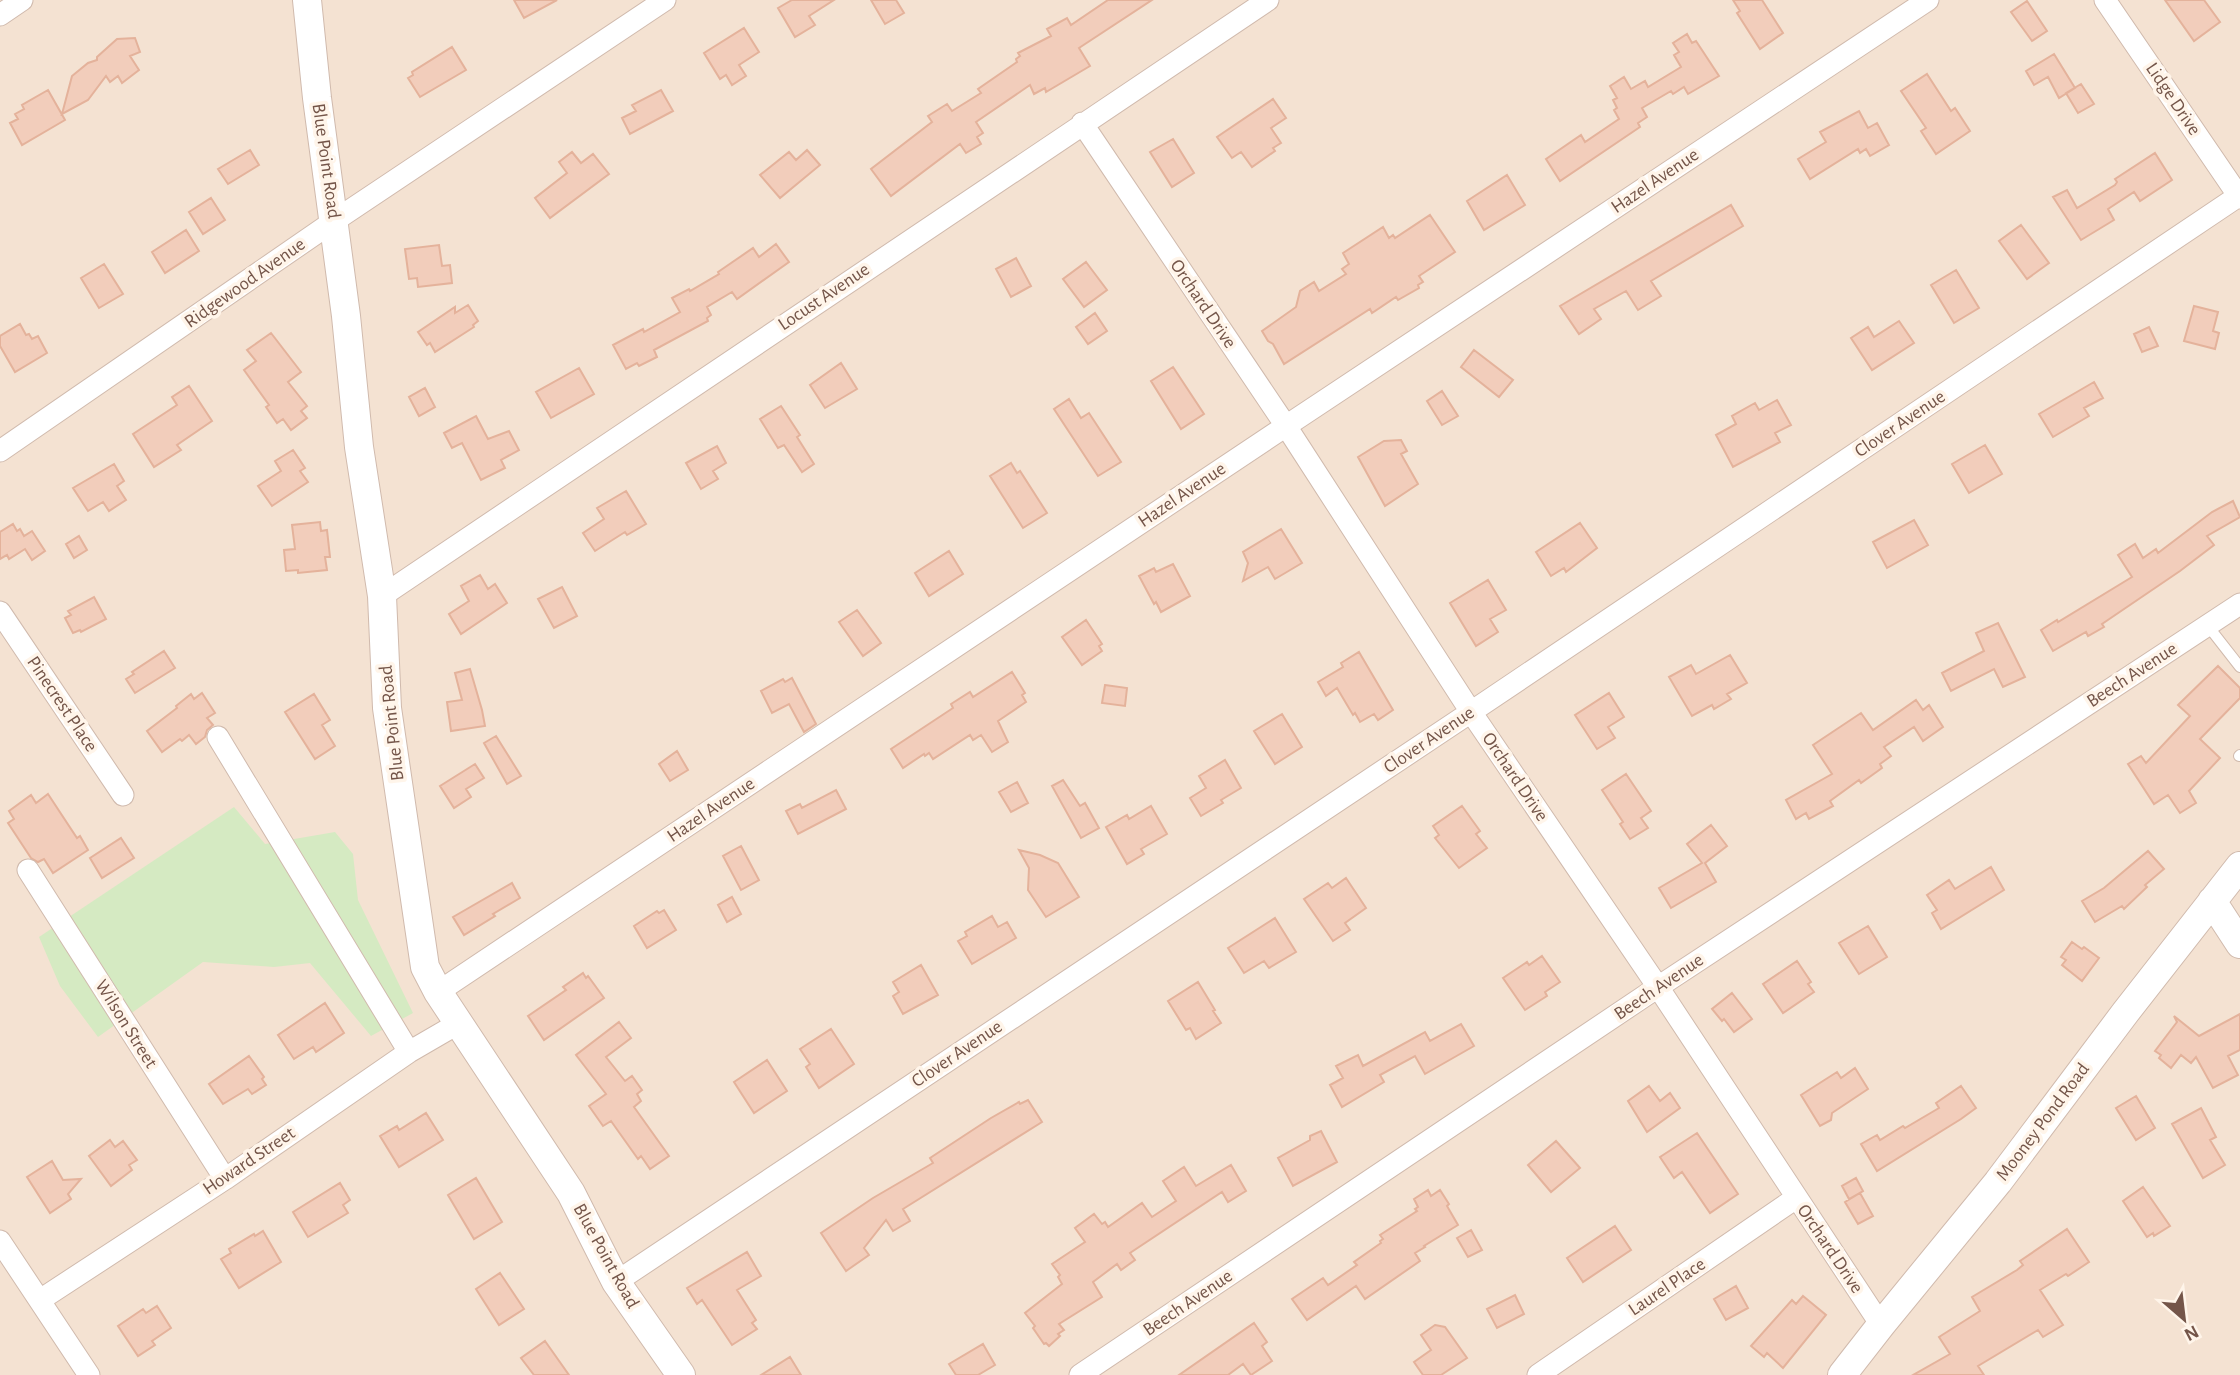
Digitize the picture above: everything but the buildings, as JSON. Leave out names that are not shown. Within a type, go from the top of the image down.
[{"type":"street","points":[[0,15],[22,0]]},
{"type":"street","name":"Blue Point Road","points":[[307,0],[359,447],[382,596],[387,708],[425,967],[438,992],[571,1193],[616,1282],[681,1375]]},
{"type":"street","name":"Ridgewood Avenue","points":[[0,451],[334,221],[665,0]]},
{"type":"street","name":"Locust Avenue","points":[[382,596],[1268,0]]},
{"type":"street","name":"Hazel Avenue","points":[[438,992],[1928,0]]},
{"type":"street","name":"Lidge Drive","points":[[2105,0],[2240,196]]},
{"type":"street","name":"Orchard Drive","points":[[1082,123],[1286,426],[1471,712],[1658,987],[1881,1325]]},
{"type":"street","name":"Clover Avenue","points":[[616,1282],[2240,196]]},
{"type":"street","name":"Beech Avenue","points":[[1080,1375],[1658,987],[2240,604]]},
{"type":"street","name":"Pinecrest Place","points":[[0,612],[123,795]]},
{"type":"street","points":[[218,737],[409,1052]]},
{"type":"street","name":"Mooney Pond Road","points":[[1842,1375],[1998,1182],[2240,866]]},
{"type":"street","name":"Wilson Street","points":[[28,870],[225,1179]]},
{"type":"street","points":[[2212,901],[2240,944]]},
{"type":"street","name":"Howard Street","points":[[40,1300],[225,1179],[409,1052],[459,1023]]},
{"type":"street","name":"Laurel Place","points":[[1538,1375],[1796,1198]]},
{"type":"street","points":[[0,1241],[89,1375]]},
{"type":"lane","points":[[2208,625],[2240,667]]},
{"type":"shaded area","points":[[0,0],[2240,0],[2240,1375],[0,1375]]},
{"type":"green space","points":[[234,807],[265,844],[335,832],[353,854],[358,900],[413,1013],[371,1036],[310,963],[274,967],[203,962],[98,1037],[60,986],[39,937]]}]
